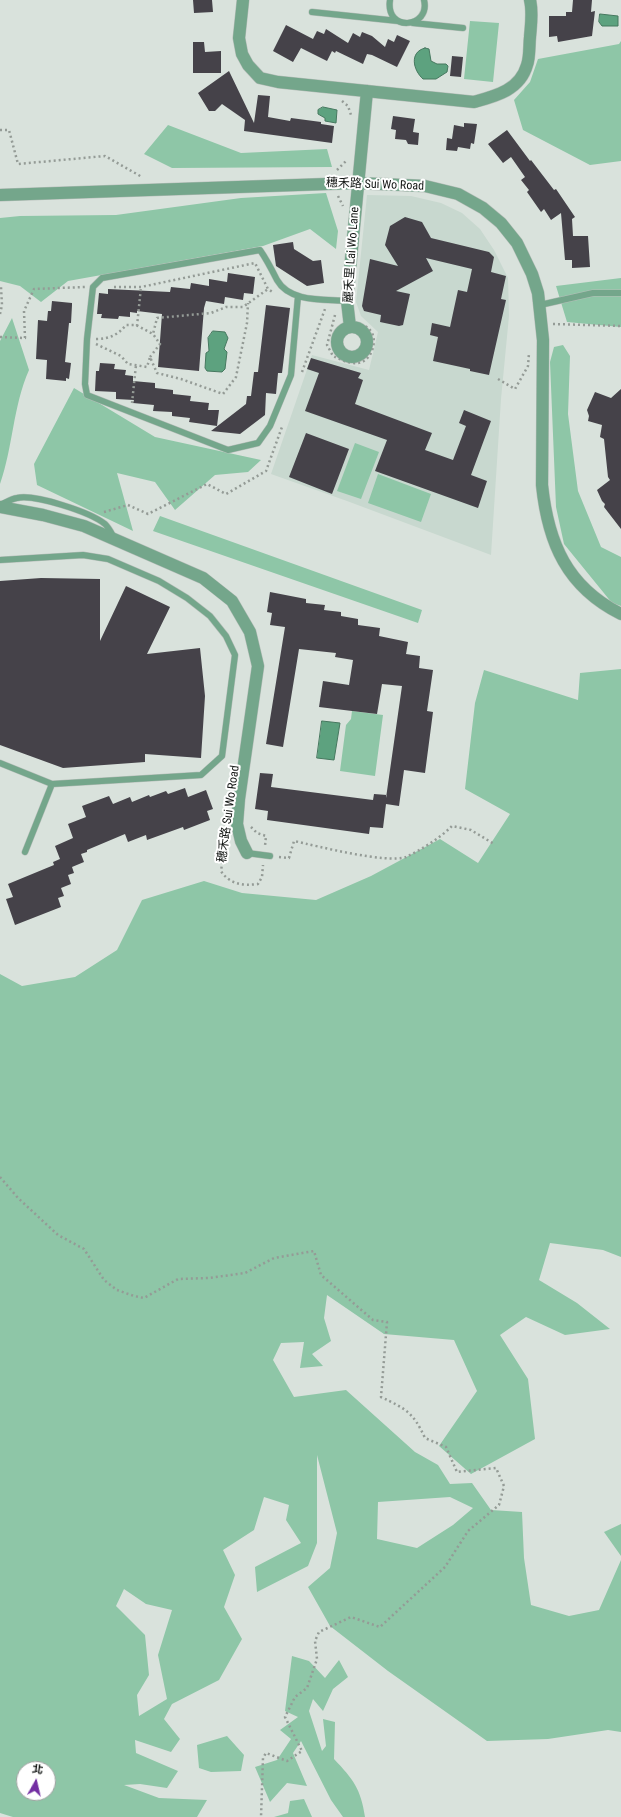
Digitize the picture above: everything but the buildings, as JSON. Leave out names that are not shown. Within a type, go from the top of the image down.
[{"type":"street","points":[[243,0],[239,38],[242,54],[248,65],[260,78],[278,82],[474,102],[492,97],[510,89],[522,78],[528,65],[532,10],[530,0]]},
{"type":"street","name":"麗禾里 Lai Wo Lane","points":[[350,327],[347,301],[357,183],[367,91]]},
{"type":"street","name":"穗禾路 Sui Wo Road","points":[[0,195],[357,183],[425,186],[458,194],[483,208],[501,223],[524,255],[536,283],[540,305],[543,340],[542,464],[547,522],[557,551],[572,574],[590,594],[621,614]]},
{"type":"street","name":"穗禾路 Sui Wo Road","points":[[0,506],[44,515],[84,526],[203,578],[232,601],[250,632],[258,666],[239,799],[237,824],[241,841],[247,853]]},
{"type":"lane","points":[[390,0],[390,12],[398,21]]},
{"type":"lane","points":[[413,22],[422,16],[425,10],[424,0]]},
{"type":"lane","points":[[312,12],[398,21],[402,23],[413,22],[463,28]]},
{"type":"lane","points":[[298,296],[291,375],[270,426],[258,443],[228,450],[87,395],[85,384],[87,339],[93,287],[102,278],[260,250],[278,281],[290,293],[298,296],[347,301]]},
{"type":"lane","points":[[540,305],[593,294],[621,293]]},
{"type":"lane","points":[[0,560],[84,555],[108,559],[159,582],[187,598],[210,616],[226,636],[235,655],[222,756],[201,775],[52,784],[0,763]]},
{"type":"lane","points":[[24,852],[52,784]]},
{"type":"lane","points":[[247,853],[267,855]]},
{"type":"path","points":[[340,99],[348,106],[352,116],[351,123]]},
{"type":"path","points":[[0,130],[9,130],[18,164],[106,156],[146,180]]},
{"type":"path","points":[[333,172],[346,162],[347,157]]},
{"type":"path","points":[[0,337],[25,338],[24,311],[34,289],[141,287],[255,263],[268,289],[280,298]]},
{"type":"path","points":[[153,334],[157,318],[211,313],[226,307],[243,307],[278,281]]},
{"type":"path","points":[[0,314],[2,305],[1,287]]},
{"type":"path","points":[[137,326],[141,287]]},
{"type":"path","points":[[150,357],[157,373],[181,378],[223,394],[236,377],[247,323],[248,303]]},
{"type":"path","points":[[553,324],[621,326]]},
{"type":"path","points":[[87,339],[104,339],[119,334],[126,325],[137,326],[153,334],[160,344],[150,357],[147,367],[128,364],[121,356],[92,342],[92,349]]},
{"type":"path","points":[[498,378],[515,389],[528,366],[529,352]]},
{"type":"path","points":[[131,406],[136,365]]},
{"type":"path","points":[[102,513],[128,505],[148,514],[207,484],[226,494],[266,471]]},
{"type":"path","name":"穗禾路 Sui Wo Road","points":[[226,836],[221,871],[226,879],[249,886],[258,884],[262,877],[267,855],[266,836],[257,833],[248,824]]},
{"type":"path","points":[[267,855],[289,858],[294,841],[378,858],[405,857],[444,834],[452,826],[471,830],[494,844]]},
{"type":"path","points":[[0,1177],[18,1198],[58,1235],[84,1249],[104,1280],[117,1290],[134,1296],[144,1298],[178,1279],[209,1278],[245,1273],[274,1258],[314,1251],[321,1275],[373,1320],[387,1322],[381,1397],[403,1407],[416,1420],[424,1438],[446,1447],[456,1472],[496,1468],[504,1486],[499,1505],[468,1531],[445,1566],[380,1627],[351,1617],[319,1632],[315,1641],[317,1659],[307,1688],[295,1697],[285,1717],[302,1751],[287,1761],[266,1753],[263,1758],[261,1817]]},
{"type":"shaded area","points":[[600,14],[618,16],[618,26],[602,26],[599,22]]},
{"type":"shaded area","points":[[470,21],[499,23],[493,82],[464,79]]},
{"type":"shaded area","points":[[621,41],[621,161],[590,165],[523,130],[514,100],[530,82],[538,59],[619,44]]},
{"type":"shaded area","points":[[425,48],[429,49],[431,61],[437,64],[446,64],[448,66],[447,72],[436,79],[423,79],[415,66],[414,62],[417,53]]},
{"type":"shaded area","points":[[323,107],[337,110],[336,123],[325,121],[325,118],[318,114],[318,110]]},
{"type":"shaded area","points":[[168,125],[241,153],[327,149],[332,167],[172,168],[144,154]]},
{"type":"shaded area","points":[[326,193],[338,231],[336,249],[310,229],[263,246],[68,281],[41,302],[20,286],[0,281],[0,218],[20,216],[116,215],[241,198]]},
{"type":"shaded area","points":[[367,195],[411,196],[441,203],[462,213],[480,229],[494,250],[508,278],[509,316],[501,399],[491,555],[271,474],[312,355],[369,370],[378,332],[361,316],[356,302]]},
{"type":"shaded area","points":[[621,278],[621,327],[567,322],[556,286]]},
{"type":"shaded area","points":[[12,318],[29,370],[16,412],[8,456],[0,484],[0,341]]},
{"type":"shaded area","points":[[213,331],[225,332],[228,338],[224,349],[227,352],[225,369],[222,372],[207,371],[205,368],[206,353],[209,351],[208,338]]},
{"type":"shaded area","points":[[563,345],[570,356],[568,414],[578,491],[601,547],[621,557],[621,606],[612,603],[564,544],[556,507],[550,362],[554,347]]},
{"type":"shaded area","points":[[74,388],[155,437],[261,460],[248,472],[215,475],[175,510],[155,482],[117,473],[133,531],[37,485],[34,464]]},
{"type":"shaded area","points":[[355,443],[379,452],[361,499],[337,491]]},
{"type":"shaded area","points":[[378,474],[431,494],[421,522],[368,503]]},
{"type":"shaded area","points":[[160,516],[422,610],[418,623],[153,531]]},
{"type":"shaded area","points":[[621,669],[621,1257],[603,1250],[550,1243],[539,1280],[577,1303],[610,1329],[565,1335],[526,1317],[500,1335],[528,1379],[535,1439],[471,1474],[439,1446],[477,1391],[454,1340],[384,1334],[327,1295],[324,1318],[331,1341],[312,1354],[323,1366],[300,1368],[304,1342],[281,1343],[273,1360],[294,1397],[346,1390],[415,1452],[438,1465],[450,1484],[472,1483],[491,1510],[522,1512],[524,1558],[531,1605],[569,1616],[599,1610],[621,1560],[621,1732],[608,1730],[548,1739],[487,1741],[388,1671],[330,1626],[308,1587],[330,1568],[337,1533],[317,1455],[317,1543],[308,1566],[257,1592],[255,1567],[301,1543],[286,1520],[289,1505],[264,1497],[254,1530],[223,1550],[235,1575],[224,1607],[242,1639],[219,1680],[172,1704],[164,1719],[180,1739],[171,1752],[135,1740],[136,1753],[178,1771],[167,1788],[140,1784],[124,1785],[159,1798],[207,1800],[197,1817],[13,1817],[0,1813],[0,974],[22,986],[75,977],[117,950],[142,900],[204,881],[242,893],[316,900],[371,876],[440,839],[478,863],[510,814],[465,789],[475,703],[484,670],[578,700],[580,673]],"holes":[[[450,1497],[473,1508],[453,1525],[417,1548],[377,1539],[378,1502]],[[124,1589],[146,1604],[172,1610],[158,1655],[167,1699],[139,1716],[137,1695],[149,1675],[145,1635],[116,1606]]]},
{"type":"shaded area","points":[[352,711],[383,715],[375,776],[340,771],[346,725],[351,719]]},
{"type":"shaded area","points":[[322,721],[340,723],[334,760],[317,758]]},
{"type":"shaded area","points":[[621,1524],[621,1556],[604,1532]]},
{"type":"shaded area","points":[[292,1656],[309,1661],[325,1678],[339,1660],[348,1677],[333,1689],[323,1711],[313,1699],[309,1711],[322,1751],[326,1746],[323,1719],[335,1722],[334,1759],[355,1785],[361,1799],[365,1817],[343,1817],[331,1800],[301,1741],[293,1753],[307,1786],[287,1783],[270,1802],[255,1767],[277,1760],[291,1739],[280,1730],[298,1717],[285,1711]]},
{"type":"shaded area","points":[[227,1736],[244,1755],[241,1771],[211,1772],[199,1768],[197,1745]]},
{"type":"shaded area","points":[[304,1799],[312,1817],[274,1817],[288,1813],[290,1801]]}]
